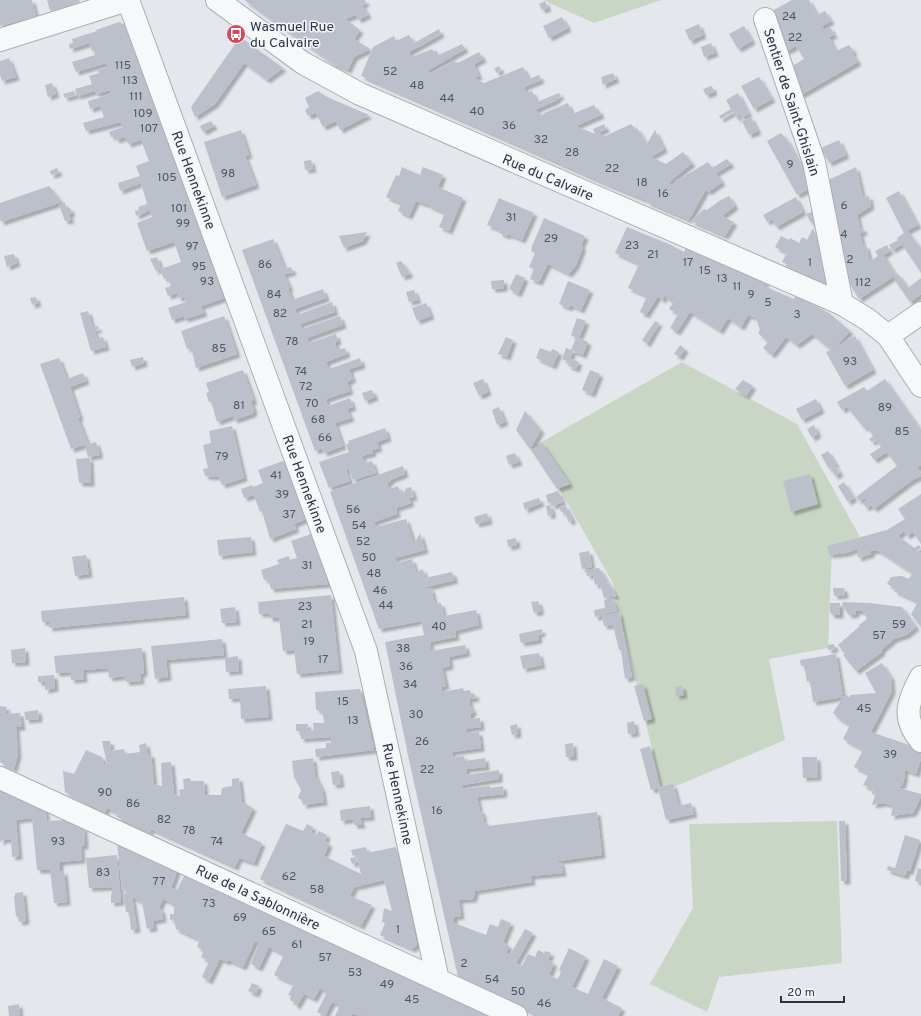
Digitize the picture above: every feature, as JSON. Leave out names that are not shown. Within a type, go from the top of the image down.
[{"type":"street","points":[[0,40],[127,0]]},
{"type":"street","name":"Rue Hennekinne","points":[[127,0],[366,651],[438,980]]},
{"type":"street","name":"Rue du Calvaire","points":[[217,0],[303,63],[360,94],[842,304],[867,319],[888,336],[921,386]]},
{"type":"street","name":"Sentier de Saint-Ghislain","points":[[765,19],[814,162],[842,304]]},
{"type":"street","points":[[888,336],[921,313]]},
{"type":"street","points":[[921,677],[911,694],[908,710],[910,725],[921,741]]},
{"type":"street","name":"Rue de la Sablonnière","points":[[0,778],[516,1016]]},
{"type":"green space","points":[[543,0],[661,0],[594,23]]},
{"type":"green space","points":[[682,362],[797,424],[860,537],[832,546],[828,648],[769,659],[785,740],[662,792],[613,583],[560,490],[531,448]]},
{"type":"green space","points":[[837,821],[842,963],[719,977],[707,1012],[650,984],[693,908],[689,824]]},
{"type":"building","points":[[0,0],[32,0],[36,16],[0,26]]},
{"type":"building","points":[[47,0],[79,0],[80,2],[50,11]]},
{"type":"building","points":[[244,0],[365,0],[366,3],[362,5],[368,15],[358,20],[356,15],[345,19],[360,30],[354,39],[370,49],[354,57],[348,70],[333,64]]},
{"type":"building","points":[[792,0],[809,0],[817,15],[825,11],[831,21],[822,26],[824,30],[830,27],[834,35],[829,37],[836,51],[849,45],[858,62],[799,96],[789,68],[804,59],[796,46],[785,52],[772,11]]},
{"type":"building","points":[[545,1],[548,8],[542,10],[539,4]]},
{"type":"building","points":[[562,17],[568,28],[549,38],[543,26]]},
{"type":"building","points":[[119,22],[125,25],[227,297],[201,306],[204,313],[185,319],[184,316],[172,320],[168,308],[186,302],[184,297],[178,298],[177,293],[168,296],[165,288],[171,286],[168,278],[164,279],[160,269],[156,271],[150,259],[157,257],[161,269],[181,262],[174,242],[147,251],[137,223],[152,217],[150,210],[136,216],[135,211],[139,210],[138,207],[147,204],[141,183],[120,191],[118,183],[140,176],[136,166],[149,161],[141,140],[128,144],[125,137],[116,140],[115,136],[111,137],[109,132],[123,127],[121,122],[86,131],[83,123],[104,117],[100,106],[90,109],[88,101],[111,94],[110,90],[96,94],[95,91],[77,96],[75,89],[92,84],[89,76],[99,73],[97,70],[108,67],[106,63],[76,72],[72,62],[95,55],[89,43],[70,49],[69,44],[73,43],[72,39]]},
{"type":"building","points":[[699,24],[703,35],[690,41],[685,30]]},
{"type":"building","points":[[744,26],[752,41],[738,49],[729,34]]},
{"type":"building","points":[[439,29],[441,34],[409,52],[412,57],[432,49],[434,52],[436,50],[439,55],[462,44],[465,49],[427,71],[431,73],[454,61],[458,63],[479,52],[483,59],[474,64],[479,76],[474,78],[484,83],[523,67],[529,79],[539,75],[541,80],[524,87],[526,93],[532,91],[537,102],[559,93],[561,96],[557,98],[557,100],[537,109],[536,111],[542,115],[568,103],[572,114],[594,105],[597,110],[599,110],[601,115],[576,126],[595,134],[593,129],[604,124],[606,129],[599,132],[603,137],[631,124],[635,129],[637,128],[647,144],[655,130],[664,149],[651,157],[666,164],[683,152],[692,163],[668,183],[673,185],[677,179],[678,180],[708,162],[712,168],[727,159],[731,164],[716,173],[722,182],[708,192],[706,189],[689,220],[361,76],[373,47],[394,36],[396,41],[409,35],[414,43]]},
{"type":"building","points":[[240,37],[283,68],[267,80],[244,63],[215,104],[195,117],[191,107]]},
{"type":"building","points":[[711,43],[715,53],[704,57],[701,47]]},
{"type":"building","points":[[9,58],[16,77],[2,81],[0,75],[0,61]]},
{"type":"building","points":[[499,66],[501,70],[497,73],[494,69]]},
{"type":"building","points":[[613,73],[616,79],[603,85],[601,77]]},
{"type":"building","points":[[759,77],[772,99],[754,109],[741,86]]},
{"type":"building","points":[[52,83],[56,94],[48,97],[45,85]]},
{"type":"building","points":[[712,86],[714,92],[706,95],[703,89]]},
{"type":"building","points":[[74,91],[76,95],[65,98],[63,94]]},
{"type":"building","points":[[318,91],[327,97],[369,115],[340,130],[336,121],[323,127],[316,113],[308,116],[305,110],[309,107],[305,98]]},
{"type":"building","points":[[738,93],[749,114],[742,118],[740,114],[737,116],[739,119],[738,120],[733,112],[721,119],[719,116],[731,109],[726,100]]},
{"type":"building","points":[[751,117],[758,131],[749,135],[742,121]]},
{"type":"building","points":[[211,121],[214,126],[203,132],[200,126]]},
{"type":"building","points":[[241,130],[249,155],[245,156],[256,185],[222,197],[204,142]]},
{"type":"building","points":[[781,133],[787,140],[807,176],[809,189],[797,195],[767,141]]},
{"type":"building","points":[[839,140],[846,155],[829,163],[821,148]]},
{"type":"building","points":[[311,160],[313,169],[305,170],[304,161]]},
{"type":"building","points":[[402,167],[420,175],[423,167],[443,175],[438,187],[463,198],[449,231],[439,227],[445,213],[429,205],[416,201],[409,216],[398,211],[401,203],[386,197],[396,175],[399,176]]},
{"type":"building","points":[[856,167],[863,197],[869,196],[871,206],[857,215],[860,228],[863,228],[864,232],[860,233],[863,246],[866,245],[870,261],[878,256],[875,251],[887,245],[890,251],[883,255],[896,275],[859,299],[846,278],[826,181]]},
{"type":"building","points":[[57,168],[59,173],[51,175],[50,171]]},
{"type":"building","points":[[49,186],[62,202],[1,222],[0,203]]},
{"type":"building","points":[[899,191],[918,225],[907,231],[921,248],[921,273],[902,244],[892,250],[889,245],[898,240],[897,238],[904,233],[886,198]]},
{"type":"building","points":[[729,196],[735,206],[722,216],[734,222],[725,236],[691,221],[704,209],[707,210]]},
{"type":"building","points":[[796,197],[803,212],[776,227],[772,219],[767,222],[763,215]]},
{"type":"building","points":[[499,198],[534,213],[522,240],[508,234],[507,236],[499,233],[500,230],[487,225]]},
{"type":"building","points":[[65,203],[66,208],[70,208],[72,213],[69,214],[71,220],[65,221],[59,205]]},
{"type":"building","points":[[814,211],[818,220],[811,223],[806,214]]},
{"type":"building","points":[[544,218],[585,236],[581,246],[583,247],[576,265],[569,274],[548,264],[539,282],[530,279],[534,269],[529,267],[535,253],[531,251],[532,246]]},
{"type":"building","points":[[627,227],[669,244],[684,252],[687,246],[766,282],[764,286],[794,299],[796,295],[829,313],[850,331],[834,348],[855,336],[873,370],[845,386],[826,352],[831,350],[812,334],[797,345],[786,337],[772,355],[763,348],[768,342],[758,333],[760,330],[756,318],[748,315],[741,327],[728,318],[720,331],[690,312],[677,332],[670,328],[678,314],[669,309],[674,301],[666,298],[667,296],[665,296],[662,300],[658,296],[646,315],[640,312],[647,296],[628,288],[639,264],[615,253]]},
{"type":"building","points":[[813,228],[821,246],[828,274],[825,283],[782,262],[787,253],[775,247],[781,236],[789,240],[790,238],[799,243],[802,237],[807,240]]},
{"type":"building","points":[[367,232],[363,241],[344,248],[339,236]]},
{"type":"building","points":[[273,239],[285,269],[291,267],[293,272],[284,274],[290,288],[288,288],[292,300],[323,289],[326,298],[295,309],[297,315],[332,302],[335,312],[300,324],[302,329],[340,316],[343,325],[307,338],[309,343],[336,334],[338,341],[335,342],[337,350],[345,348],[347,354],[326,362],[329,369],[360,358],[362,365],[350,369],[353,379],[347,382],[350,391],[326,399],[328,406],[350,398],[353,407],[347,409],[351,418],[335,423],[343,446],[324,453],[322,448],[315,451],[242,250]]},
{"type":"building","points":[[14,254],[17,263],[7,267],[4,256]]},
{"type":"building","points":[[401,261],[410,274],[402,277],[396,263]]},
{"type":"building","points":[[516,274],[525,278],[518,294],[509,289]]},
{"type":"building","points":[[896,275],[899,275],[908,288],[921,278],[921,294],[910,302],[894,279]]},
{"type":"building","points":[[504,280],[504,288],[492,289],[491,281]]},
{"type":"building","points":[[568,281],[590,290],[581,310],[570,305],[569,308],[559,304]]},
{"type":"building","points":[[414,290],[418,300],[409,302],[406,292]]},
{"type":"building","points":[[36,297],[38,303],[32,305],[30,298]]},
{"type":"building","points":[[426,303],[431,316],[417,321],[412,308]]},
{"type":"building","points":[[88,311],[93,328],[98,326],[99,329],[94,330],[97,338],[103,337],[106,347],[91,351],[80,313]]},
{"type":"building","points":[[224,316],[237,354],[196,368],[191,347],[187,349],[181,331]]},
{"type":"building","points":[[577,318],[586,321],[579,338],[588,342],[583,355],[573,351],[570,358],[579,362],[576,369],[568,366],[569,362],[562,359],[566,348],[571,350],[576,338],[571,335]]},
{"type":"building","points":[[655,321],[659,323],[647,344],[642,340]]},
{"type":"building","points":[[506,337],[513,340],[507,357],[498,354]]},
{"type":"building","points":[[680,345],[685,349],[680,357],[674,354]]},
{"type":"building","points":[[540,348],[551,352],[552,349],[559,352],[553,366],[536,358]]},
{"type":"building","points":[[143,357],[144,363],[132,367],[130,360]]},
{"type":"building","points":[[59,358],[67,379],[83,373],[86,381],[70,387],[80,417],[78,418],[88,444],[71,449],[40,364]]},
{"type":"building","points":[[243,370],[254,401],[251,401],[254,411],[252,414],[234,420],[233,416],[217,422],[211,401],[209,402],[206,393],[209,392],[206,383]]},
{"type":"building","points":[[590,370],[600,374],[592,394],[582,390]]},
{"type":"building","points":[[483,379],[488,392],[479,396],[473,383]]},
{"type":"building","points":[[885,379],[921,430],[921,465],[917,468],[921,473],[921,476],[911,481],[874,509],[871,505],[866,508],[863,503],[867,500],[865,497],[859,501],[856,497],[897,466],[887,452],[874,460],[870,454],[881,447],[876,440],[872,442],[869,439],[873,436],[867,427],[864,428],[847,407],[842,410],[837,402],[864,387],[867,391]]},
{"type":"building","points":[[743,380],[753,386],[746,396],[735,389]]},
{"type":"building","points":[[372,390],[375,397],[365,401],[362,393]]},
{"type":"building","points":[[816,399],[821,410],[802,420],[796,409]]},
{"type":"building","points":[[499,407],[505,422],[497,425],[492,410]]},
{"type":"building","points":[[525,411],[541,430],[530,449],[516,430]]},
{"type":"building","points":[[814,425],[818,434],[812,438],[807,429]]},
{"type":"building","points":[[232,426],[244,478],[222,485],[219,477],[205,476],[203,469],[208,468],[203,445],[211,443],[209,431]]},
{"type":"building","points":[[385,428],[388,438],[377,442],[379,448],[372,450],[373,453],[362,456],[364,463],[372,461],[376,473],[353,480],[349,469],[346,470],[350,481],[329,488],[319,462],[349,452],[346,445],[349,443],[348,441]]},
{"type":"building","points":[[96,442],[100,455],[88,457],[85,445]]},
{"type":"building","points":[[542,443],[570,484],[557,489],[531,450]]},
{"type":"building","points":[[828,451],[836,464],[829,469],[821,455]]},
{"type":"building","points":[[515,453],[519,462],[509,465],[506,456]]},
{"type":"building","points":[[90,458],[91,483],[79,483],[76,459]]},
{"type":"building","points":[[286,460],[306,519],[294,524],[296,529],[270,539],[262,511],[260,512],[254,495],[244,498],[241,489],[252,485],[253,487],[263,483],[258,470]]},
{"type":"building","points":[[403,466],[405,474],[390,480],[391,481],[387,483],[389,489],[398,486],[401,493],[405,491],[405,489],[411,487],[414,497],[409,498],[411,503],[396,508],[397,514],[374,522],[376,527],[406,519],[414,544],[420,533],[425,550],[395,558],[397,563],[412,559],[416,572],[423,569],[425,578],[452,572],[455,580],[427,587],[427,589],[431,588],[435,604],[441,603],[444,616],[476,610],[479,625],[455,631],[456,637],[430,642],[431,651],[465,645],[467,653],[449,657],[450,666],[442,668],[446,686],[441,687],[442,692],[463,688],[464,691],[470,690],[471,694],[475,694],[476,698],[469,699],[470,705],[474,712],[471,713],[470,719],[480,718],[481,727],[466,729],[467,733],[479,732],[481,748],[452,752],[453,757],[464,756],[465,761],[485,758],[486,767],[466,769],[467,775],[499,770],[499,779],[463,785],[463,789],[503,786],[504,794],[477,797],[484,822],[487,822],[488,826],[597,812],[602,855],[537,864],[561,862],[563,873],[531,876],[532,882],[475,891],[473,899],[459,900],[461,916],[454,917],[454,923],[486,935],[490,924],[498,927],[501,919],[511,923],[503,942],[509,946],[506,953],[510,955],[525,929],[533,933],[516,963],[522,966],[528,954],[535,957],[538,950],[544,953],[545,951],[551,953],[548,960],[554,963],[549,975],[558,979],[561,972],[559,970],[569,948],[586,957],[572,987],[588,994],[604,959],[618,966],[602,998],[622,1008],[618,1016],[535,1016],[530,1014],[531,1012],[458,977],[410,765],[385,642],[424,635],[421,621],[379,629],[330,492]]},
{"type":"building","points":[[836,466],[840,473],[835,476],[831,469]]},
{"type":"building","points":[[810,474],[818,504],[791,512],[783,481]]},
{"type":"building","points":[[844,482],[854,498],[848,502],[838,486]]},
{"type":"building","points":[[558,491],[563,502],[553,506],[551,502],[548,503],[546,495]]},
{"type":"building","points":[[921,494],[921,544],[913,532],[907,536],[904,531],[898,536],[914,548],[919,545],[921,548],[917,550],[921,554],[921,627],[911,614],[918,602],[894,591],[895,588],[887,584],[891,577],[902,576],[909,579],[912,573],[877,550],[871,551],[871,554],[858,558],[857,549],[846,553],[829,555],[827,546],[887,530],[905,519],[898,509]]},
{"type":"building","points":[[539,498],[541,503],[525,510],[523,503]]},
{"type":"building","points":[[550,505],[553,514],[548,516],[546,506]]},
{"type":"building","points":[[565,505],[573,520],[569,522],[564,512],[561,512],[559,507]]},
{"type":"building","points":[[487,513],[489,521],[476,524],[474,517]]},
{"type":"building","points":[[311,534],[328,584],[271,589],[268,579],[264,580],[261,570],[279,564],[277,560],[289,556],[290,560],[297,558],[291,541]]},
{"type":"building","points":[[251,537],[253,552],[219,556],[217,540]]},
{"type":"building","points":[[516,538],[517,545],[508,547],[507,540]]},
{"type":"building","points":[[589,551],[592,567],[582,569],[579,553]]},
{"type":"building","points":[[86,555],[89,574],[75,576],[72,557]]},
{"type":"building","points":[[599,568],[616,596],[604,598],[600,584],[595,585],[593,575],[587,576],[586,570]]},
{"type":"building","points":[[833,588],[844,588],[845,595],[834,596]]},
{"type":"building","points":[[331,595],[339,670],[297,674],[294,650],[283,651],[279,618],[269,618],[269,613],[259,614],[258,602]]},
{"type":"building","points":[[184,597],[186,615],[49,628],[49,622],[42,622],[41,611]]},
{"type":"building","points":[[613,598],[617,611],[606,613],[607,615],[619,612],[632,677],[625,679],[621,650],[619,650],[613,625],[604,626],[602,616],[595,617],[594,610],[605,608],[604,600]]},
{"type":"building","points":[[538,601],[541,611],[534,613],[531,602]]},
{"type":"building","points":[[843,602],[870,603],[902,607],[916,627],[906,635],[894,639],[881,650],[882,652],[856,671],[843,655],[845,654],[838,645],[867,619],[863,611],[856,611],[856,614],[849,615],[842,605]]},
{"type":"building","points":[[830,603],[840,603],[840,615],[832,615],[830,612]]},
{"type":"building","points":[[235,607],[237,622],[222,623],[220,609]]},
{"type":"building","points":[[542,629],[542,633],[538,634],[539,640],[521,643],[519,634]]},
{"type":"building","points":[[222,639],[224,655],[166,660],[168,677],[155,679],[151,646]]},
{"type":"building","points":[[834,644],[835,649],[828,650],[828,645]]},
{"type":"building","points":[[25,648],[26,662],[12,663],[11,650]]},
{"type":"building","points":[[142,648],[144,673],[140,674],[141,681],[126,682],[125,676],[109,678],[108,668],[83,670],[84,679],[71,680],[70,672],[56,673],[54,656]]},
{"type":"building","points":[[539,653],[542,665],[523,669],[520,656]]},
{"type":"building","points":[[836,654],[843,697],[813,702],[810,681],[807,682],[804,665],[801,666],[800,660]]},
{"type":"building","points":[[238,656],[239,671],[226,672],[225,658]]},
{"type":"building","points":[[882,663],[891,677],[892,691],[871,732],[921,749],[921,759],[916,774],[905,770],[902,786],[901,785],[899,788],[921,794],[913,813],[891,816],[893,806],[884,803],[872,805],[875,795],[872,794],[873,789],[863,785],[869,774],[854,767],[863,750],[843,739],[850,725],[839,719],[833,713],[843,697],[847,695],[850,698],[850,695],[876,693],[865,673]]},
{"type":"building","points":[[54,675],[55,688],[45,690],[45,682],[38,682],[38,676]]},
{"type":"building","points":[[643,684],[652,719],[644,721],[634,686]]},
{"type":"building","points":[[266,686],[269,717],[241,719],[240,698],[229,699],[228,689]]},
{"type":"building","points":[[682,686],[684,695],[676,696],[675,687]]},
{"type":"building","points":[[360,689],[374,750],[316,757],[315,749],[326,748],[326,743],[331,743],[331,737],[301,739],[300,731],[296,731],[296,724],[308,724],[307,731],[314,730],[313,723],[324,723],[323,713],[320,713],[320,710],[316,710],[315,692]]},
{"type":"building","points":[[0,706],[7,707],[5,714],[20,713],[22,727],[16,727],[18,754],[14,769],[0,762]]},
{"type":"building","points":[[38,710],[39,719],[26,720],[24,712]]},
{"type":"building","points":[[634,721],[636,733],[628,734],[627,723]]},
{"type":"building","points":[[517,724],[518,734],[512,735],[510,726]]},
{"type":"building","points":[[102,741],[110,741],[111,751],[124,749],[125,754],[140,752],[139,745],[146,743],[148,754],[151,754],[154,784],[162,786],[161,763],[171,762],[174,794],[180,796],[179,790],[184,789],[183,779],[190,778],[191,781],[204,781],[205,795],[221,795],[222,788],[232,786],[232,779],[239,778],[242,802],[253,808],[241,833],[262,843],[254,863],[239,858],[235,867],[151,829],[150,832],[117,817],[118,814],[107,808],[105,812],[65,792],[63,771],[74,774],[86,750],[102,757],[104,764],[107,764]]},
{"type":"building","points":[[573,743],[574,757],[566,757],[565,744]]},
{"type":"building","points":[[650,746],[660,787],[673,784],[679,806],[691,803],[694,814],[666,820],[658,788],[651,790],[640,749]]},
{"type":"building","points":[[802,757],[817,757],[818,777],[803,778]]},
{"type":"building","points":[[313,758],[315,775],[322,789],[324,802],[303,805],[303,801],[298,798],[301,790],[294,777],[292,761]]},
{"type":"building","points":[[339,771],[341,784],[333,785],[331,772]]},
{"type":"building","points":[[0,785],[45,808],[47,821],[66,820],[84,828],[85,846],[81,846],[82,860],[60,862],[60,872],[64,871],[67,902],[54,903],[50,870],[37,870],[32,818],[16,820],[19,856],[12,857],[11,839],[2,840],[0,842]]},
{"type":"building","points":[[370,806],[371,817],[360,818],[362,825],[354,825],[353,819],[341,821],[340,810]]},
{"type":"building","points":[[839,821],[845,821],[847,881],[841,881]]},
{"type":"building","points":[[286,824],[303,831],[307,824],[313,827],[311,832],[316,835],[319,831],[327,835],[325,841],[329,844],[324,856],[361,874],[356,855],[353,856],[351,850],[366,847],[367,853],[396,847],[417,945],[412,949],[380,935],[385,923],[382,922],[384,908],[392,911],[384,880],[355,887],[358,880],[350,896],[372,905],[361,926],[260,879]]},
{"type":"building","points":[[905,835],[920,840],[910,871],[907,871],[905,876],[887,870],[888,866],[895,868]]},
{"type":"building","points":[[117,842],[178,868],[171,888],[177,890],[185,874],[440,994],[493,1016],[368,1016],[365,1014],[364,1016],[360,1016],[353,1013],[351,1016],[335,1016],[340,1005],[332,1002],[325,1016],[317,1012],[327,992],[320,988],[314,999],[304,994],[297,1006],[290,1000],[291,996],[288,995],[294,984],[274,975],[284,955],[269,947],[259,968],[251,964],[259,943],[255,941],[243,967],[228,960],[227,962],[220,959],[209,981],[202,977],[209,961],[201,957],[204,950],[197,947],[200,940],[176,929],[174,919],[170,920],[170,914],[174,914],[174,904],[163,899],[159,908],[162,910],[163,919],[153,921],[154,928],[147,929],[142,902],[132,897],[137,929],[131,930],[129,912],[126,912],[123,894],[126,894],[127,890],[122,889]]},
{"type":"building","points":[[117,855],[121,902],[111,903],[112,887],[89,888],[86,858]]},
{"type":"building","points":[[356,857],[357,862],[352,864],[350,858]]},
{"type":"building","points":[[918,868],[921,869],[921,883],[915,881]]},
{"type":"building","points":[[23,892],[26,921],[19,922],[18,916],[16,917],[14,896],[15,893]]},
{"type":"building","points":[[252,983],[259,986],[256,994],[248,991]]},
{"type":"building","points":[[19,1004],[20,1016],[9,1016],[8,1006]]},
{"type":"place","name":"Wasmuel Rue du Calvaire","points":[[236,34]]}]
